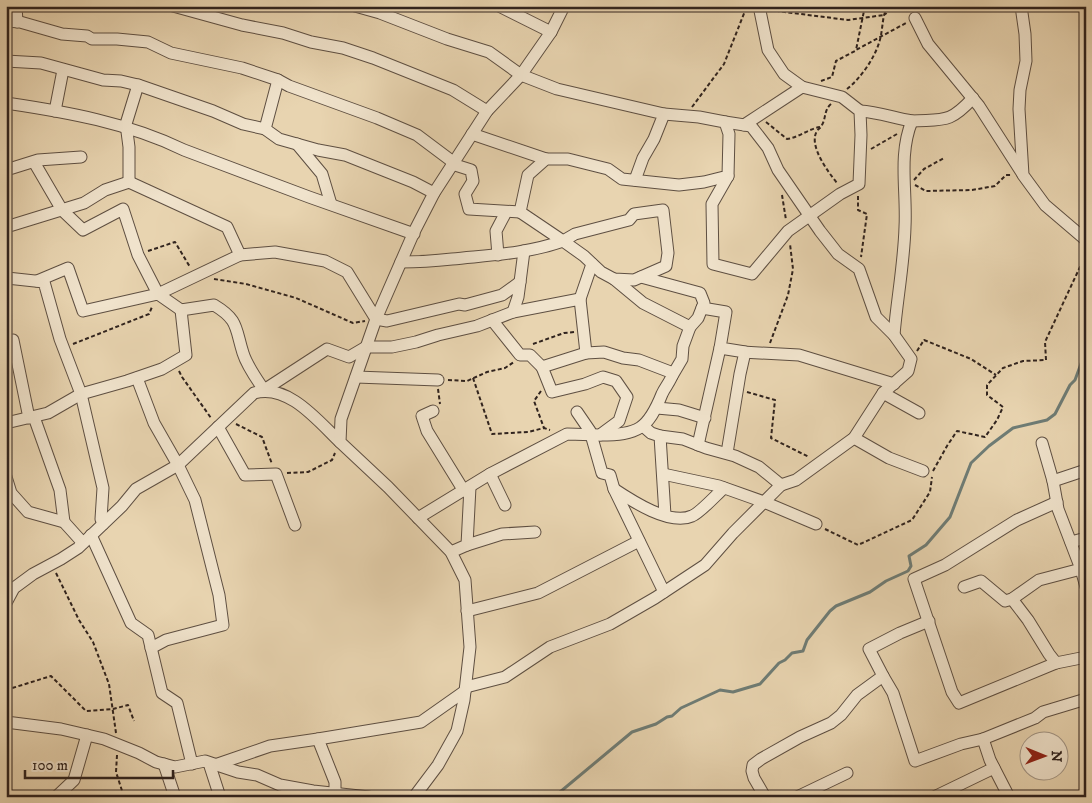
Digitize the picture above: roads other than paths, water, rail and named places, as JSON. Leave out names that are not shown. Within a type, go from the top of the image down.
[{"type":"street","points":[[16,6],[12,22],[62,34],[86,36],[92,39],[148,42],[171,53],[234,66],[278,80],[289,86],[377,118],[417,135],[452,163],[472,170],[473,181],[465,194],[469,209],[520,212],[563,241],[643,303],[690,327]]},
{"type":"street","points":[[173,6],[242,25],[343,48],[453,90],[487,110]]},
{"type":"street","points":[[212,764],[270,746],[422,722],[466,690],[505,677],[550,648],[610,624],[706,564],[733,533],[781,484],[796,480],[854,438],[882,393],[908,371],[911,359],[894,334],[876,317],[859,269],[838,254],[820,231],[778,170],[768,148],[752,126],[664,114],[557,89],[521,75],[489,52],[356,6]]},
{"type":"street","points":[[499,6],[551,32]]},
{"type":"street","points":[[340,442],[341,419],[376,319],[434,193],[487,110],[521,75],[551,32],[564,6]]},
{"type":"street","points":[[1022,6],[1026,61],[1020,90],[1019,109],[1023,175]]},
{"type":"street","points":[[755,7],[768,50],[784,74],[802,87],[842,97],[860,111],[876,112],[912,121],[944,120],[960,112],[973,98]]},
{"type":"street","points":[[915,18],[928,44],[973,98],[1023,175],[1045,205],[1086,240]]},
{"type":"street","points":[[6,61],[41,63],[103,80],[138,84],[243,124],[265,129],[279,139],[318,150],[345,155],[413,182],[434,193]]},
{"type":"street","points":[[55,111],[63,70]]},
{"type":"street","points":[[265,129],[278,80]]},
{"type":"street","points":[[129,182],[129,147],[126,127],[138,84]]},
{"type":"street","points":[[744,125],[802,87]]},
{"type":"street","points":[[6,103],[78,114],[126,127],[414,234]]},
{"type":"street","points":[[725,122],[729,134],[728,176],[712,204],[713,264],[752,274],[788,231],[809,214],[859,184],[860,111]]},
{"type":"street","points":[[635,180],[643,158],[654,139],[664,114]]},
{"type":"street","points":[[890,117],[904,134]]},
{"type":"street","points":[[894,334],[905,227],[904,134],[912,121]]},
{"type":"street","points":[[472,134],[546,159],[568,158],[588,163],[608,169],[622,179],[679,185],[704,182],[728,176]]},
{"type":"street","points":[[297,144],[322,174],[331,204]]},
{"type":"street","points":[[6,170],[34,162],[81,157]]},
{"type":"street","points":[[520,212],[528,175],[546,159]]},
{"type":"street","points":[[34,162],[62,210],[83,230],[123,209],[138,255],[158,294],[181,310],[214,305],[227,313],[238,331],[243,353],[250,368],[264,390],[275,392],[301,404],[451,552],[465,580],[470,647],[466,690],[457,731],[438,765],[414,797]]},
{"type":"street","points":[[6,227],[84,203],[105,190],[129,182],[228,227],[240,255]]},
{"type":"street","points":[[401,262],[435,262],[524,251],[563,241],[581,232],[629,220],[634,214],[664,210],[668,253],[666,266],[634,280],[614,279]]},
{"type":"street","points":[[498,255],[496,231],[506,212]]},
{"type":"street","points":[[513,312],[518,297],[524,251]]},
{"type":"street","points":[[37,281],[68,268],[83,311],[158,294],[240,255],[274,252],[325,261],[346,272],[376,319],[386,321],[459,304],[465,305],[502,295],[520,282]]},
{"type":"street","points":[[586,353],[580,299],[592,264]]},
{"type":"street","points":[[6,276],[7,278],[44,282],[63,348],[81,394],[103,488],[101,519],[103,524]]},
{"type":"street","points":[[418,518],[490,474],[567,434],[613,435],[638,430],[649,421],[682,359],[690,327],[698,318],[704,303],[700,293],[641,277]]},
{"type":"street","points":[[6,603],[14,588],[33,574],[70,554],[122,506],[136,489],[178,465],[254,393],[264,390],[327,349],[349,357],[366,347],[392,347],[416,342],[477,326],[513,312],[580,299]]},
{"type":"street","points":[[698,445],[720,348],[726,312],[702,308]]},
{"type":"street","points":[[6,423],[48,414],[81,394],[162,369],[186,355],[181,310]]},
{"type":"street","points":[[492,320],[520,355],[530,355],[542,368],[552,392],[585,384],[603,377],[616,381],[627,397],[619,422],[596,435]]},
{"type":"street","points":[[13,340],[32,417],[60,490],[64,522]]},
{"type":"street","points":[[720,348],[742,352],[799,354],[894,384]]},
{"type":"street","points":[[542,368],[586,353],[604,352],[623,358],[639,360],[673,373],[672,376]]},
{"type":"street","points":[[727,454],[745,352],[742,352]]},
{"type":"street","points":[[356,377],[438,380]]},
{"type":"street","points":[[137,378],[154,423],[195,500],[219,595],[223,625],[166,640],[151,648]]},
{"type":"street","points":[[882,393],[919,413]]},
{"type":"street","points":[[657,408],[679,410],[705,418]]},
{"type":"street","points":[[433,411],[422,416],[427,431],[467,489],[467,546]]},
{"type":"street","points":[[577,412],[596,435],[602,473],[610,476],[614,489],[664,592]]},
{"type":"street","points":[[643,426],[651,433],[660,436],[683,439],[736,456],[759,467],[781,484]]},
{"type":"street","points":[[218,427],[244,475],[276,474],[295,525]]},
{"type":"street","points":[[660,436],[666,515]]},
{"type":"street","points":[[854,438],[889,458],[923,471]]},
{"type":"street","points":[[1042,443],[1053,481],[1058,509],[1086,587]]},
{"type":"street","points":[[1053,481],[1086,470]]},
{"type":"street","points":[[490,474],[505,505]]},
{"type":"street","points":[[663,474],[724,488],[764,502],[816,524]]},
{"type":"street","points":[[6,477],[11,493],[28,512],[64,522],[87,539],[131,623],[148,635],[162,693],[177,703],[192,764]]},
{"type":"street","points":[[614,489],[638,505],[675,518],[692,516],[724,488]]},
{"type":"street","points":[[1057,502],[1017,520],[945,564],[914,579],[952,692],[960,703],[1056,663],[1086,657]]},
{"type":"street","points":[[451,552],[502,534],[535,532]]},
{"type":"street","points":[[1071,542],[1086,538]]},
{"type":"street","points":[[467,611],[538,593],[639,541]]},
{"type":"street","points":[[964,587],[980,581],[1005,601],[1012,599],[1039,580],[1081,569]]},
{"type":"street","points":[[1012,599],[1056,663]]},
{"type":"street","points":[[929,621],[869,649],[893,693],[915,761],[961,744],[983,739],[1035,718],[1043,712],[1086,699]]},
{"type":"street","points":[[765,797],[754,778],[753,765],[800,737],[831,724],[857,695],[883,676]]},
{"type":"street","points":[[6,722],[61,729],[104,739],[175,767],[205,761],[238,772],[257,775],[280,785],[335,795],[369,797]]},
{"type":"street","points":[[56,797],[74,780],[87,735]]},
{"type":"street","points":[[318,739],[335,782],[335,795]]},
{"type":"street","points":[[983,739],[994,768],[1009,797]]},
{"type":"street","points":[[164,764],[175,797]]},
{"type":"street","points":[[212,764],[220,797]]},
{"type":"street","points":[[934,797],[994,768]]},
{"type":"street","points":[[797,797],[847,773]]},
{"type":"waterway","points":[[554,797],[632,732],[656,724],[672,716],[681,708],[720,690],[733,692],[760,684],[779,663],[792,653],[803,651],[807,640],[836,606],[870,592],[886,581],[908,571],[911,566],[909,556],[926,545],[950,517],[971,463],[989,446],[1013,428],[1047,420],[1055,414],[1070,385],[1075,380],[1082,361],[1086,356]]}]
